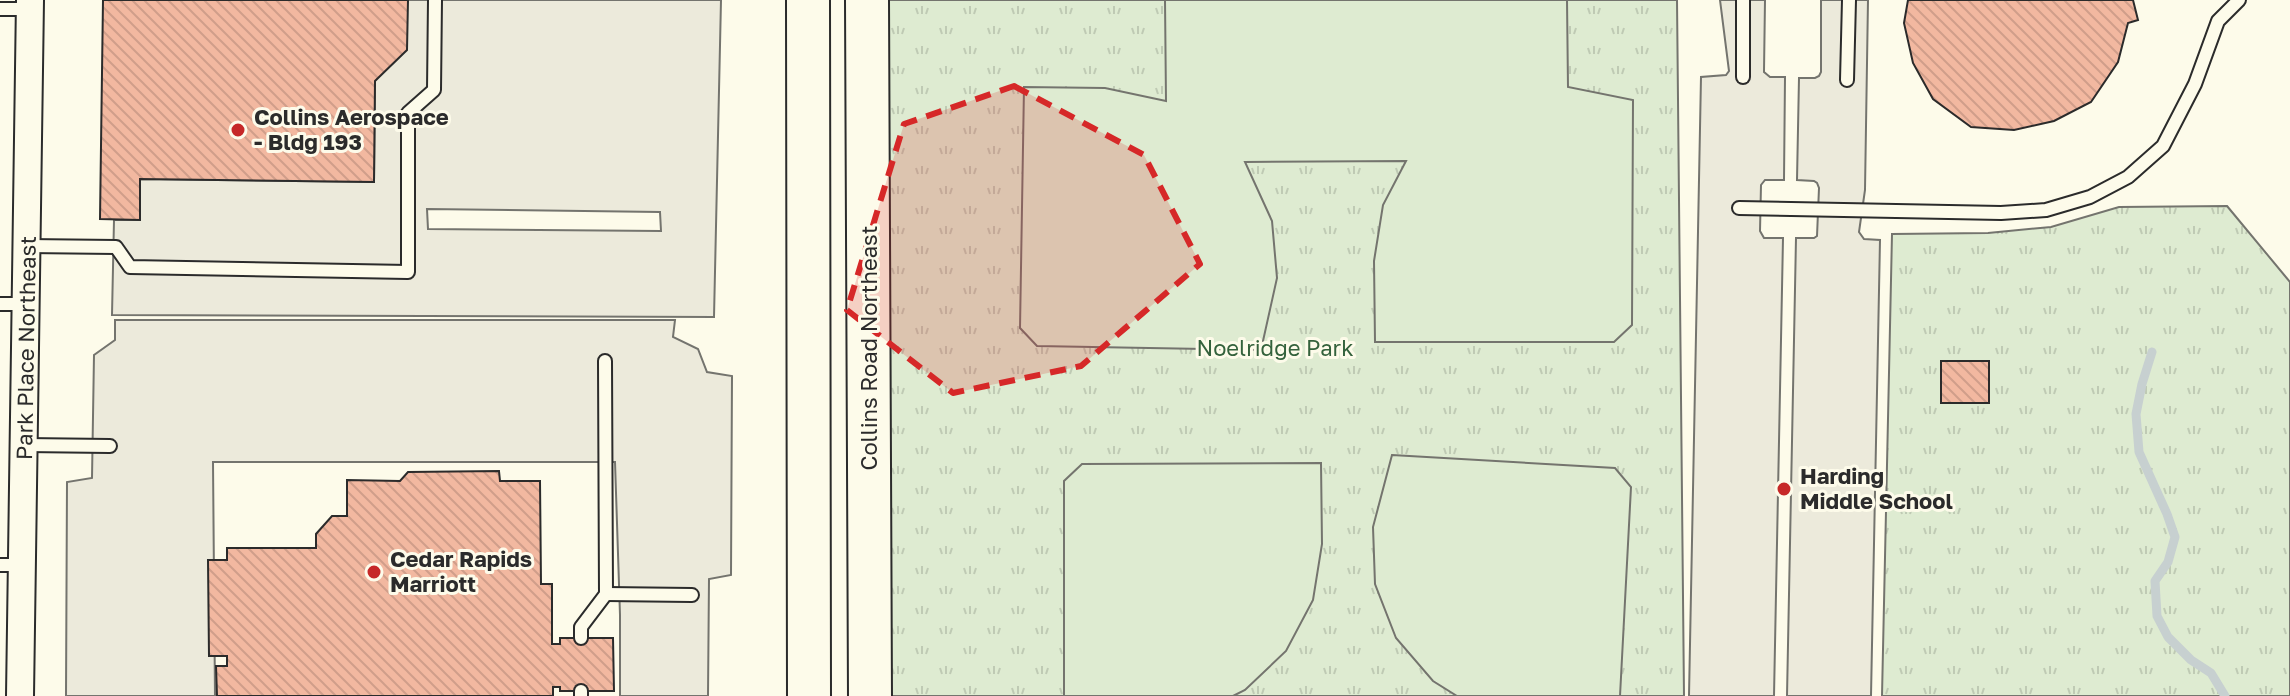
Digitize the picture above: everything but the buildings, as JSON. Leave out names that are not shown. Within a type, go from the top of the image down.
[{"type":"highway","points":[[808,0],[809,696]]},
{"type":"highway","name":"Collins Road Northeast","points":[[867,0],[870,696]]},
{"type":"street","name":"Park Place Northeast","points":[[20,696],[11,565],[25,445],[30,5]]},
{"type":"lane","points":[[27,246],[116,247],[130,267],[408,272],[408,113],[434,90],[435,0]]},
{"type":"lane","points":[[1743,0],[1743,77]]},
{"type":"lane","points":[[1847,80],[1849,0]]},
{"type":"lane","points":[[1739,208],[2001,213],[2046,210],[2090,197],[2128,177],[2163,146],[2195,84],[2218,21],[2239,0]]},
{"type":"lane","points":[[0,9],[30,5]]},
{"type":"lane","points":[[0,304],[27,304]]},
{"type":"lane","points":[[581,638],[581,627],[606,594],[605,361]]},
{"type":"lane","points":[[25,445],[110,446]]},
{"type":"lane","points":[[606,594],[692,595]]},
{"type":"highlighted area","points":[[1014,86],[1144,155],[1200,264],[1081,366],[953,393],[847,310],[904,124]]},
{"type":"green space","name":"Noelridge Park","points":[[867,0],[1677,0],[1684,696],[870,696]]},
{"type":"green space","points":[[1165,0],[1567,0],[1568,87],[1633,100],[1632,325],[1614,342],[1375,342],[1374,261],[1383,205],[1406,161],[1245,162],[1272,221],[1277,278],[1261,350],[1037,346],[1020,328],[1024,87],[1105,88],[1166,101]]},
{"type":"green space","points":[[2227,206],[2290,282],[2290,696],[1882,696],[1892,234],[1988,233],[2051,227],[2119,207]]},
{"type":"green space","points":[[1392,455],[1615,468],[1631,487],[1620,696],[1457,696],[1433,681],[1396,638],[1375,584],[1373,527]]},
{"type":"green space","points":[[1321,463],[1322,544],[1313,600],[1286,651],[1245,690],[1233,696],[1064,696],[1064,481],[1082,464]]},
{"type":"shaded area","points":[[408,0],[721,0],[714,317],[112,315],[114,220],[140,220],[140,179],[374,182],[375,81]],"holes":[[[427,209],[660,212],[661,231],[428,229]]]},
{"type":"shaded area","points":[[1720,0],[1765,0],[1764,72],[1770,77],[1785,77],[1784,180],[1765,180],[1761,185],[1760,231],[1764,238],[1783,238],[1774,696],[1689,696],[1701,77],[1726,75],[1729,71]]},
{"type":"shaded area","points":[[1821,0],[1868,0],[1865,190],[1859,232],[1864,239],[1880,240],[1871,696],[1787,696],[1796,238],[1817,236],[1819,188],[1814,181],[1797,180],[1799,78],[1815,78],[1821,72]]},
{"type":"shaded area","points":[[115,320],[675,320],[673,337],[698,349],[707,372],[732,376],[731,575],[709,579],[708,696],[620,696],[615,462],[213,462],[215,696],[66,696],[67,482],[92,478],[94,355],[115,340]]},
{"type":"waterway","points":[[2152,352],[2136,414],[2139,452],[2175,537],[2168,562],[2155,581],[2157,616],[2168,637],[2191,660],[2211,673],[2225,696]]},
{"type":"place","name":"Collins Aerospace - Bldg 193","points":[[238,130]]},
{"type":"place","name":"Harding Middle School","points":[[1784,489]]},
{"type":"place","name":"Cedar Rapids Marriott","points":[[374,572]]}]
